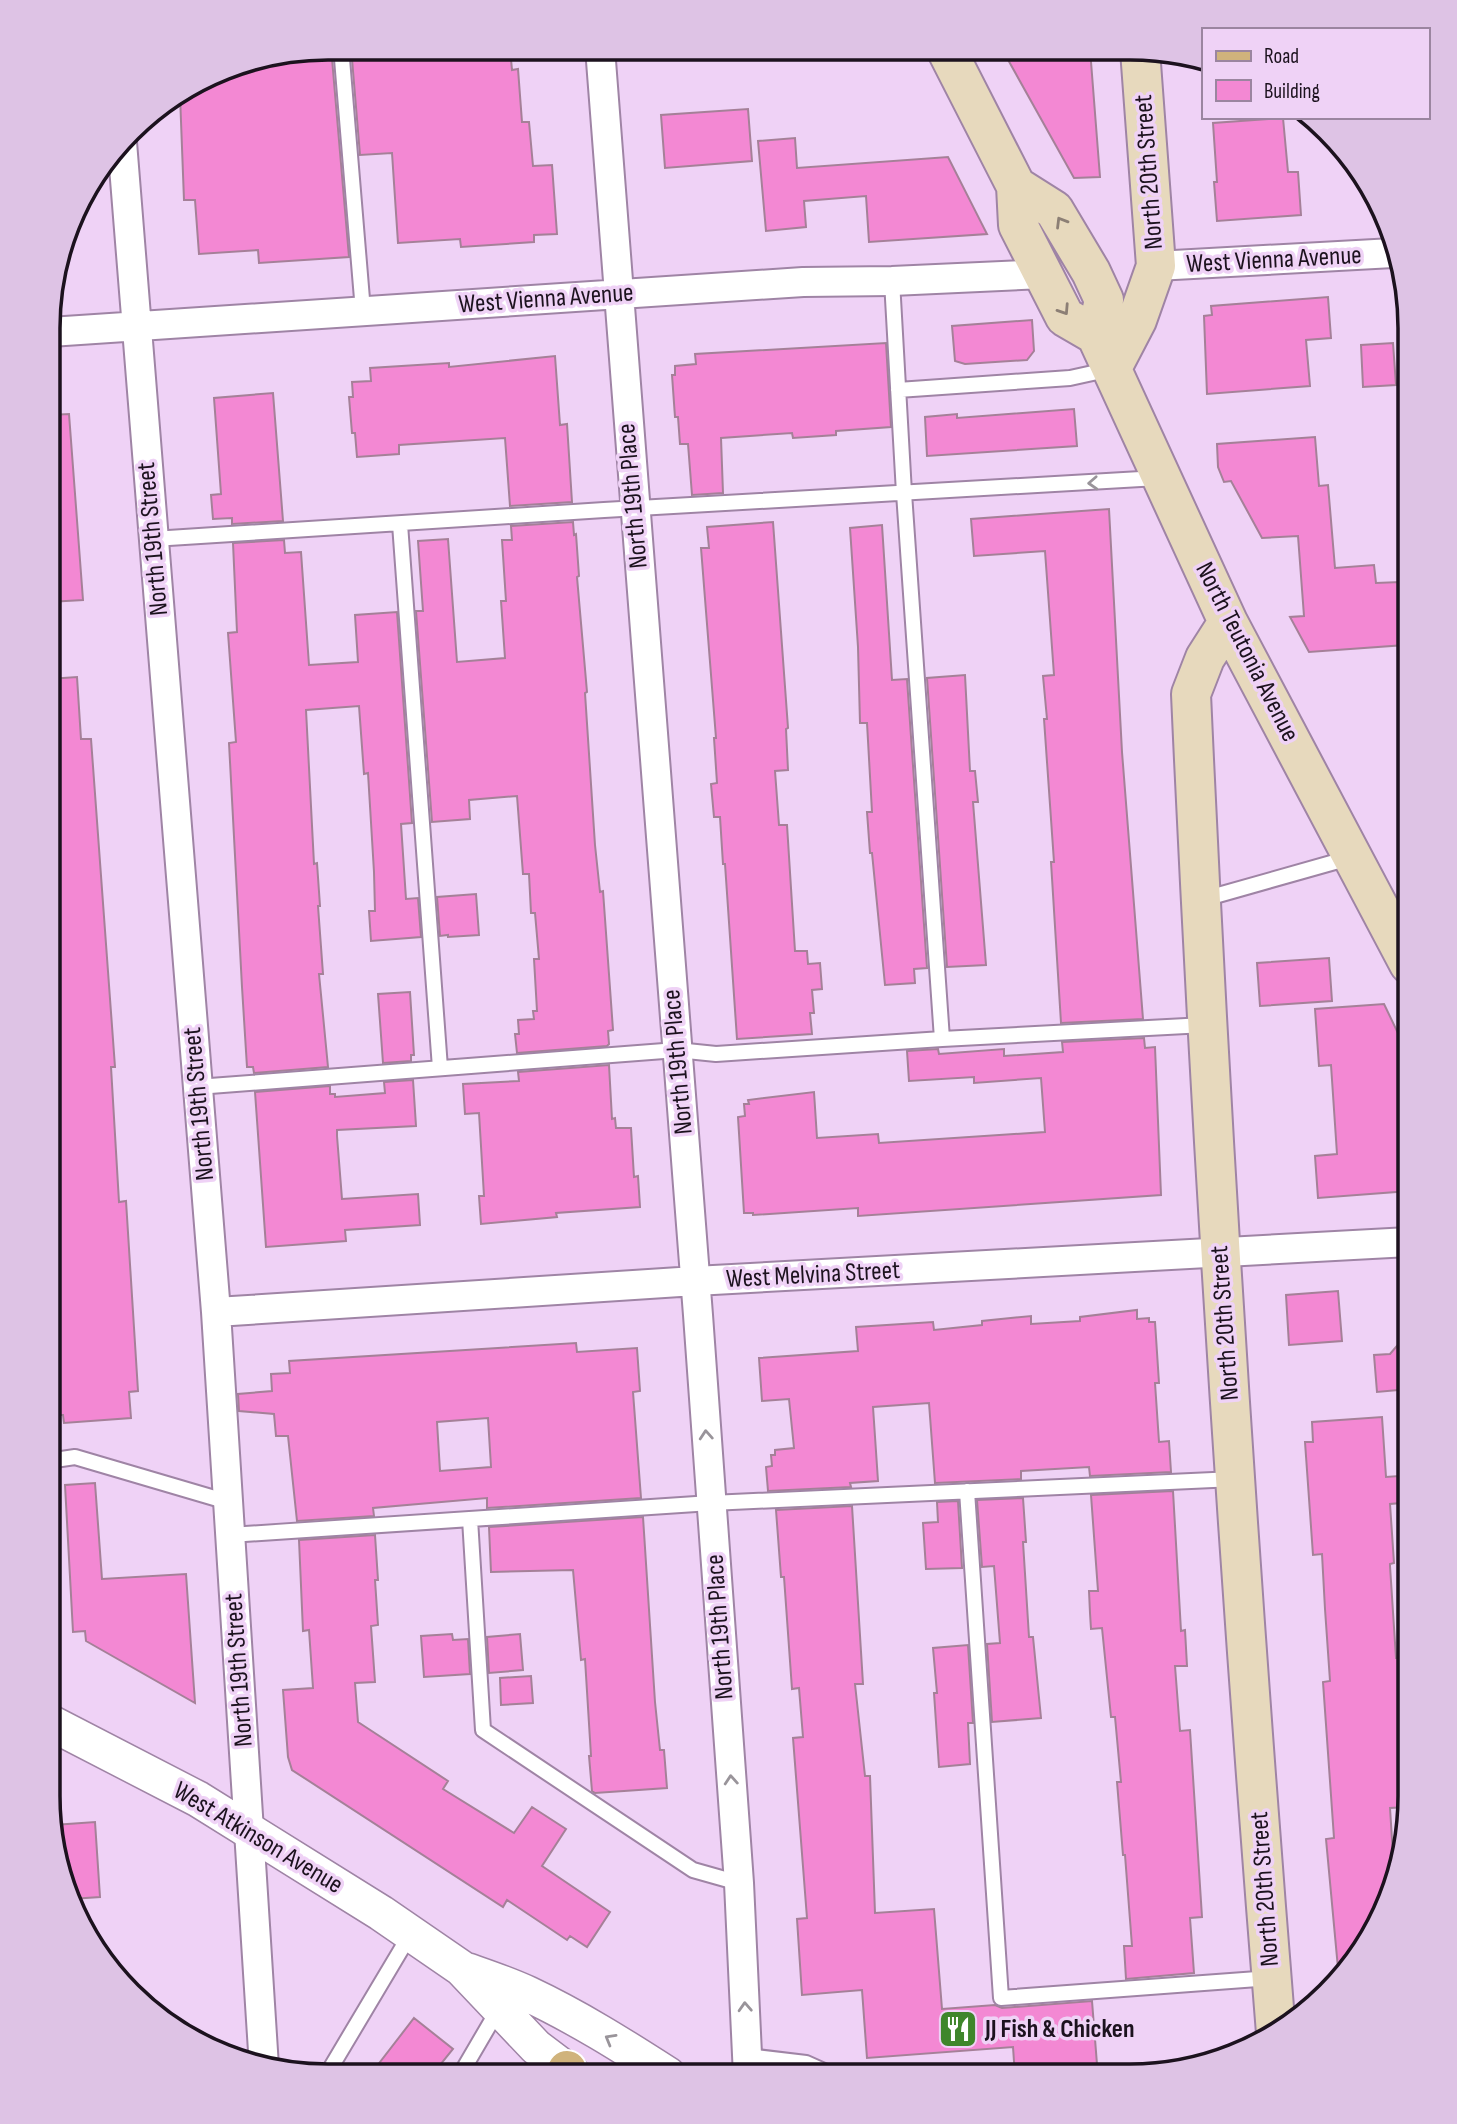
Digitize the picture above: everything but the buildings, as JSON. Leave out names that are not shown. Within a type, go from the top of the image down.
[{"type":"main road","points":[[952,60],[1016,186],[1018,226],[1065,317],[1104,352]]},
{"type":"main road","name":"North 20th Street","points":[[1104,352],[1137,320],[1156,266],[1141,60]]},
{"type":"main road","points":[[1016,186],[1054,210],[1091,272],[1104,300],[1104,352]]},
{"type":"main road","name":"North Teutonia Avenue","points":[[1104,352],[1228,622],[1398,943]]},
{"type":"main road","name":"North 20th Street","points":[[1228,622],[1205,658],[1191,694],[1206,1025],[1235,1479],[1275,2022]]},
{"type":"street","name":"North 19th Place","points":[[601,60],[695,1281],[739,1882],[748,2064]]},
{"type":"street","name":"North 19th Street","points":[[123,155],[216,1312],[263,2056]]},
{"type":"street","name":"West Vienna Avenue","points":[[1156,266],[1387,253]]},
{"type":"street","name":"West Vienna Avenue","points":[[60,331],[803,282],[1043,274]]},
{"type":"street","name":"West Melvina Street","points":[[216,1312],[695,1281],[1398,1243]]},
{"type":"street","name":"West Atkinson Avenue","points":[[60,1728],[198,1799],[411,1933],[461,1968],[537,2047],[558,2064]]},
{"type":"street","name":"West Atkinson Avenue","points":[[461,1968],[537,1998],[650,2064]]},
{"type":"lane","points":[[342,60],[363,311]]},
{"type":"lane","points":[[892,281],[942,1039]]},
{"type":"lane","points":[[898,390],[1070,378],[1104,352]]},
{"type":"lane","points":[[153,539],[1161,478]]},
{"type":"lane","points":[[400,524],[440,1068]]},
{"type":"lane","points":[[1200,900],[1354,857]]},
{"type":"lane","points":[[197,1087],[677,1050],[716,1054],[1206,1025]]},
{"type":"lane","points":[[60,1459],[75,1457],[228,1502]]},
{"type":"lane","points":[[230,1535],[711,1503],[1235,1479]]},
{"type":"lane","points":[[967,1491],[1001,1998],[1271,1978]]},
{"type":"lane","points":[[470,1519],[483,1730],[693,1870],[739,1882]]},
{"type":"lane","points":[[333,2064],[411,1933]]},
{"type":"lane","points":[[466,2064],[499,2009]]},
{"type":"lane","points":[[787,2064],[808,2064]]},
{"type":"place","name":"JJ Fish & Chicken","points":[[958,2029]]}]
